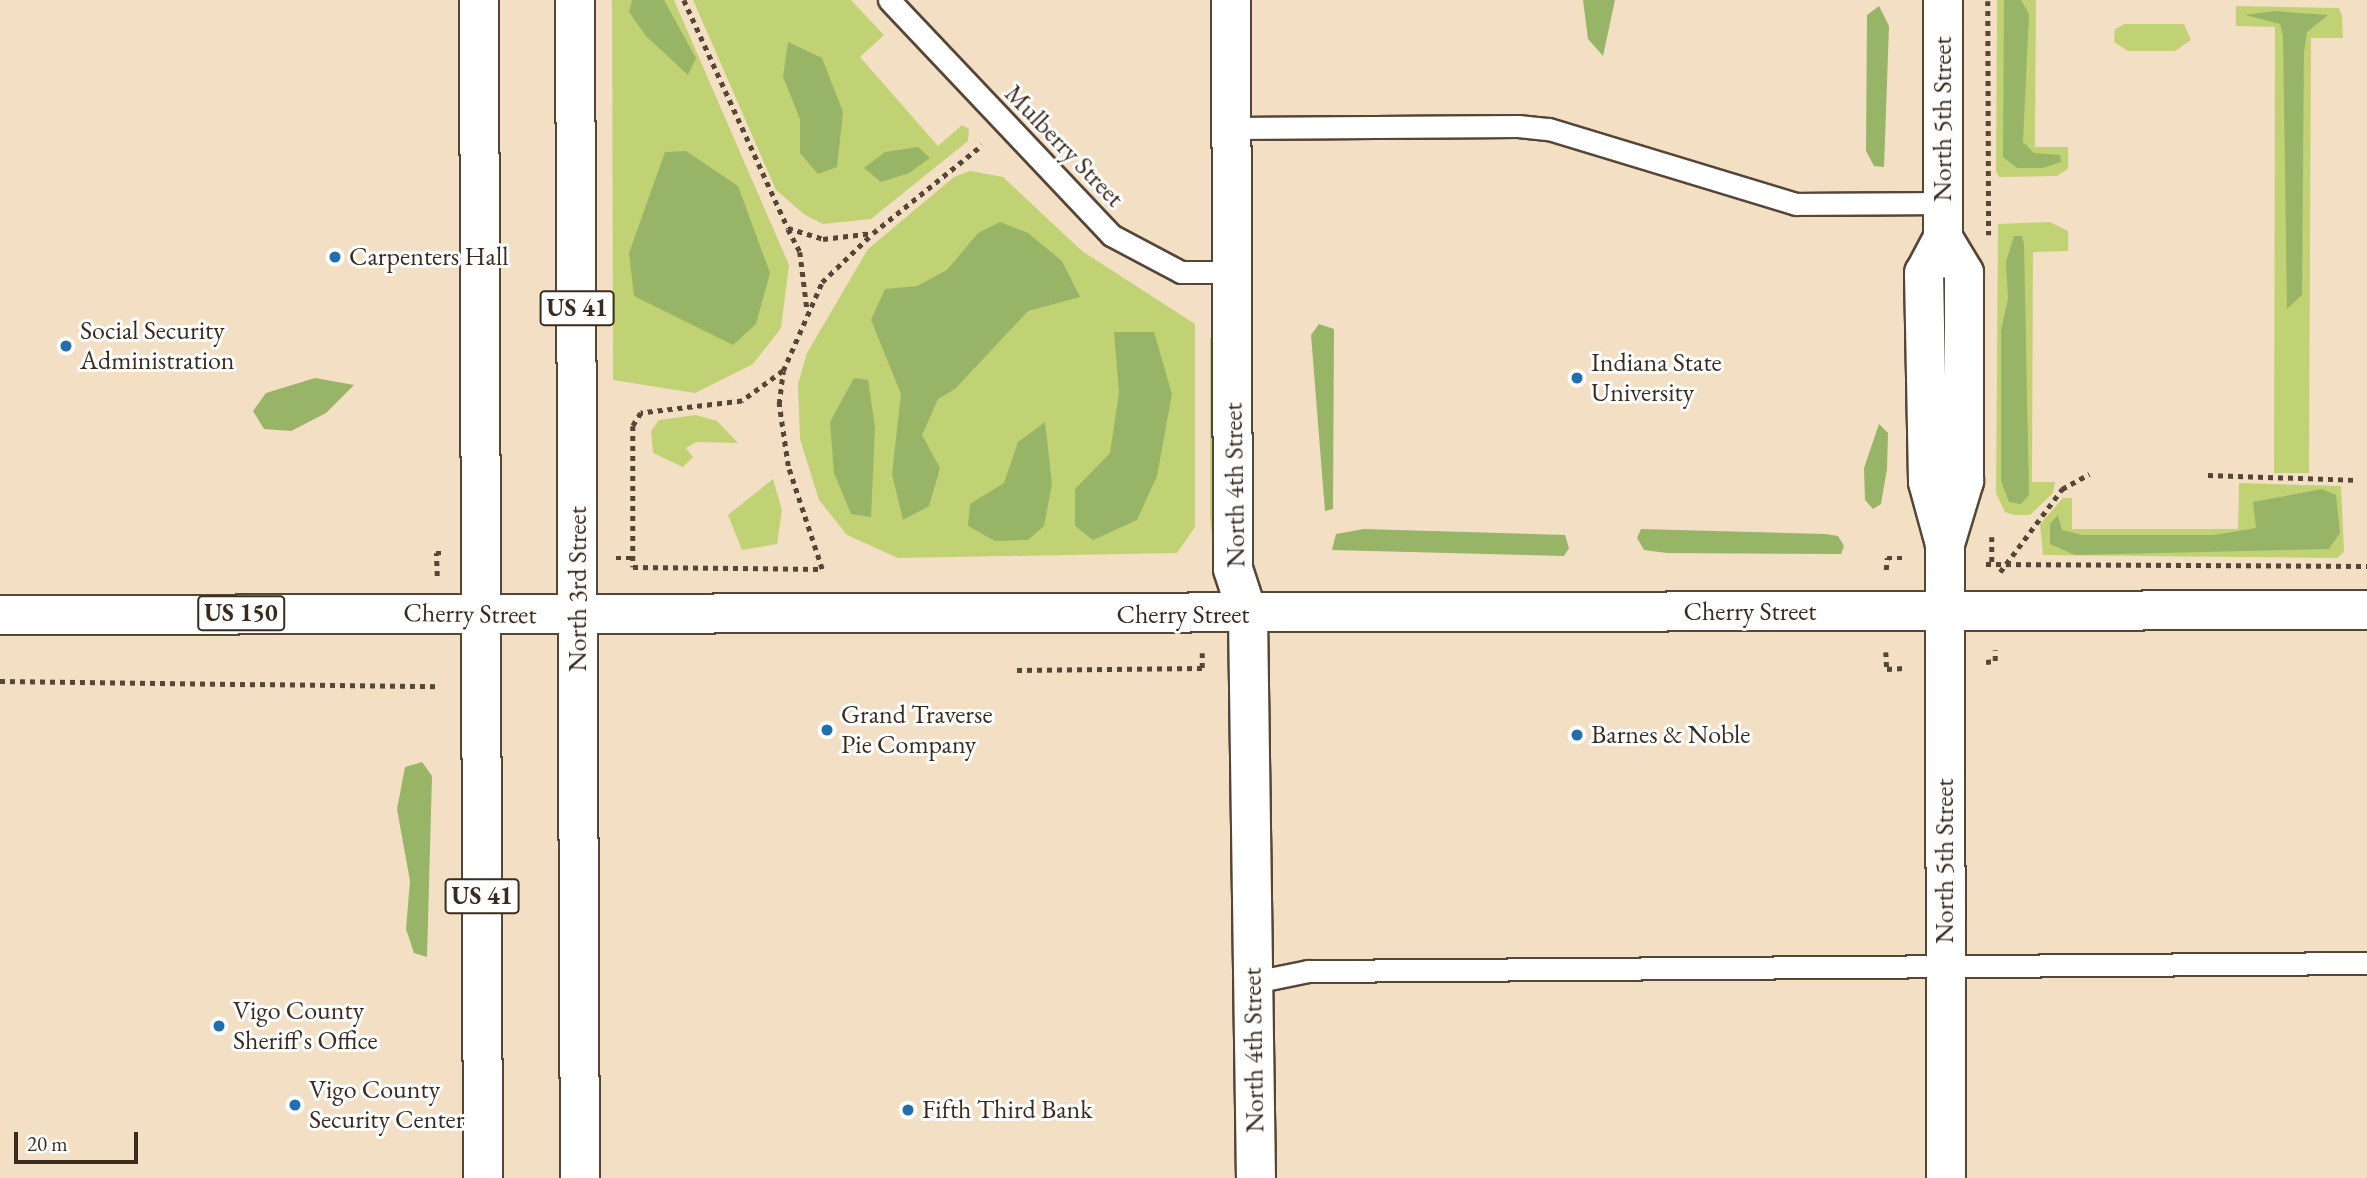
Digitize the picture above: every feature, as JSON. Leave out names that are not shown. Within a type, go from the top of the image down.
[{"type":"main road","name":"US 41","points":[[479,0],[483,1178]]},
{"type":"main road","name":"North 3rd Street","points":[[575,0],[580,1178]]},
{"type":"main road","name":"North 4th Street","points":[[1231,0],[1233,569],[1248,615],[1256,1178]]},
{"type":"main road","name":"North 5th Street","points":[[1943,0],[1943,221],[1964,273],[1964,481],[1945,544],[1946,1178]]},
{"type":"main road","name":"Cherry Street","points":[[0,615],[1248,615],[2367,610]]},
{"type":"lane","name":"Mulberry Street","points":[[889,0],[1090,218],[1148,258],[1181,272],[1232,272]]},
{"type":"lane","points":[[1231,128],[1528,127],[1796,204],[1943,221]]},
{"type":"lane","points":[[1254,982],[1308,971],[2367,963]]},
{"type":"path","points":[[684,0],[800,252],[807,308]]},
{"type":"path","points":[[822,569],[788,467],[779,404],[783,371],[807,308],[835,267],[873,233],[964,155],[1007,131]]},
{"type":"path","points":[[788,228],[823,239],[873,233]]},
{"type":"path","points":[[783,371],[742,401],[640,413],[633,426],[633,567],[835,569]]},
{"type":"path","points":[[2089,474],[2062,489],[2000,564],[2367,566]]},
{"type":"path","points":[[2208,475],[2355,480]]},
{"type":"path","points":[[0,681],[439,686]]},
{"type":"green space","points":[[612,0],[674,0],[789,265],[781,328],[753,364],[695,393],[613,380]]},
{"type":"green space","points":[[632,0],[664,0],[696,58],[688,75],[646,36],[629,12]]},
{"type":"green space","points":[[693,0],[851,0],[884,35],[860,57],[938,146],[962,125],[969,129],[968,141],[871,219],[823,224],[805,215],[776,190]]},
{"type":"green space","points":[[1583,0],[1615,0],[1603,56],[1588,39]]},
{"type":"green space","points":[[1997,0],[2036,0],[2035,147],[2068,147],[2068,169],[2057,176],[1999,177],[1996,171]]},
{"type":"green space","points":[[2004,0],[2021,0],[2029,14],[2023,142],[2034,153],[2060,155],[2061,162],[2043,168],[2017,168],[2003,157]]},
{"type":"green space","points":[[1879,6],[1889,26],[1884,167],[1874,166],[1866,151],[1867,15]]},
{"type":"green space","points":[[2236,6],[2339,8],[2342,16],[2343,38],[2311,38],[2309,473],[2274,473],[2275,27],[2236,26]]},
{"type":"green space","points":[[2274,11],[2328,15],[2307,32],[2304,52],[2302,295],[2287,309],[2283,36],[2280,24],[2245,15]]},
{"type":"green space","points":[[2125,24],[2184,24],[2191,40],[2175,51],[2128,51],[2114,42],[2115,29]]},
{"type":"green space","points":[[788,42],[822,58],[843,112],[837,167],[818,174],[800,153],[800,119],[783,77]]},
{"type":"green space","points":[[918,147],[930,158],[909,173],[881,182],[864,168],[885,152]]},
{"type":"green space","points":[[686,151],[738,186],[770,273],[756,324],[733,345],[634,296],[629,253],[665,152]]},
{"type":"green space","points":[[970,171],[1003,177],[1082,251],[1195,324],[1195,527],[1177,553],[898,558],[847,535],[819,500],[800,439],[798,384],[807,353],[868,249],[954,177]]},
{"type":"green space","points":[[1000,222],[1028,233],[1062,261],[1080,297],[1028,311],[955,389],[938,399],[922,435],[940,468],[929,506],[903,520],[892,474],[901,394],[871,320],[885,289],[917,286],[947,270],[978,233]]},
{"type":"green space","points":[[2050,222],[2068,231],[2068,251],[2033,252],[2032,482],[2055,482],[2053,493],[2030,515],[2014,515],[2005,512],[1996,493],[1998,224]]},
{"type":"green space","points":[[2014,236],[2022,236],[2024,244],[2029,495],[2021,504],[2009,502],[2001,481],[2001,330],[2008,299],[2006,262]]},
{"type":"green space","points":[[1319,324],[1334,329],[1333,509],[1325,511],[1311,335]]},
{"type":"green space","points":[[1114,332],[1154,332],[1172,394],[1157,476],[1137,520],[1093,540],[1075,526],[1075,489],[1110,453],[1119,393]]},
{"type":"green space","points":[[1210,337],[1219,349],[1215,568],[1210,517]]},
{"type":"green space","points":[[315,378],[354,385],[326,413],[291,431],[264,429],[253,411],[266,393]]},
{"type":"green space","points":[[854,378],[868,380],[875,427],[871,517],[851,514],[834,473],[830,422]]},
{"type":"green space","points":[[696,415],[717,421],[738,443],[696,442],[686,448],[693,457],[683,467],[653,453],[651,431],[659,420]]},
{"type":"green space","points":[[1045,422],[1052,484],[1044,526],[1028,540],[995,541],[968,526],[970,504],[1004,483],[1018,442]]},
{"type":"green space","points":[[1879,424],[1888,433],[1887,469],[1881,504],[1873,509],[1865,500],[1864,468]]},
{"type":"green space","points":[[773,479],[782,510],[777,544],[742,550],[728,515]]},
{"type":"green space","points":[[2239,483],[2341,486],[2344,552],[2337,558],[2043,555],[2040,524],[2063,498],[2072,498],[2072,529],[2238,529]]},
{"type":"green space","points":[[2322,489],[2336,495],[2340,533],[2329,549],[2075,555],[2050,544],[2050,524],[2058,515],[2062,530],[2082,535],[2214,535],[2256,528],[2253,502]]},
{"type":"green space","points":[[1364,529],[1565,535],[1569,548],[1564,556],[1332,550],[1336,534]]},
{"type":"green space","points":[[1641,529],[1825,534],[1838,536],[1844,546],[1841,554],[1667,553],[1644,550],[1637,538]]},
{"type":"green space","points":[[422,762],[432,776],[427,957],[414,953],[406,929],[410,881],[397,809],[405,767]]},
{"type":"place","name":"Carpenters Hall","points":[[335,257]]},
{"type":"place","name":"Social Security Administration","points":[[66,346]]},
{"type":"place","name":"Indiana State University","points":[[1577,378]]},
{"type":"place","name":"Grand Traverse Pie Company","points":[[827,730]]},
{"type":"place","name":"Barnes & Noble","points":[[1577,735]]},
{"type":"place","name":"Vigo County Sheriff's Office","points":[[219,1026]]},
{"type":"place","name":"Vigo County Security Center","points":[[295,1105]]},
{"type":"place","name":"Fifth Third Bank","points":[[908,1110]]}]
